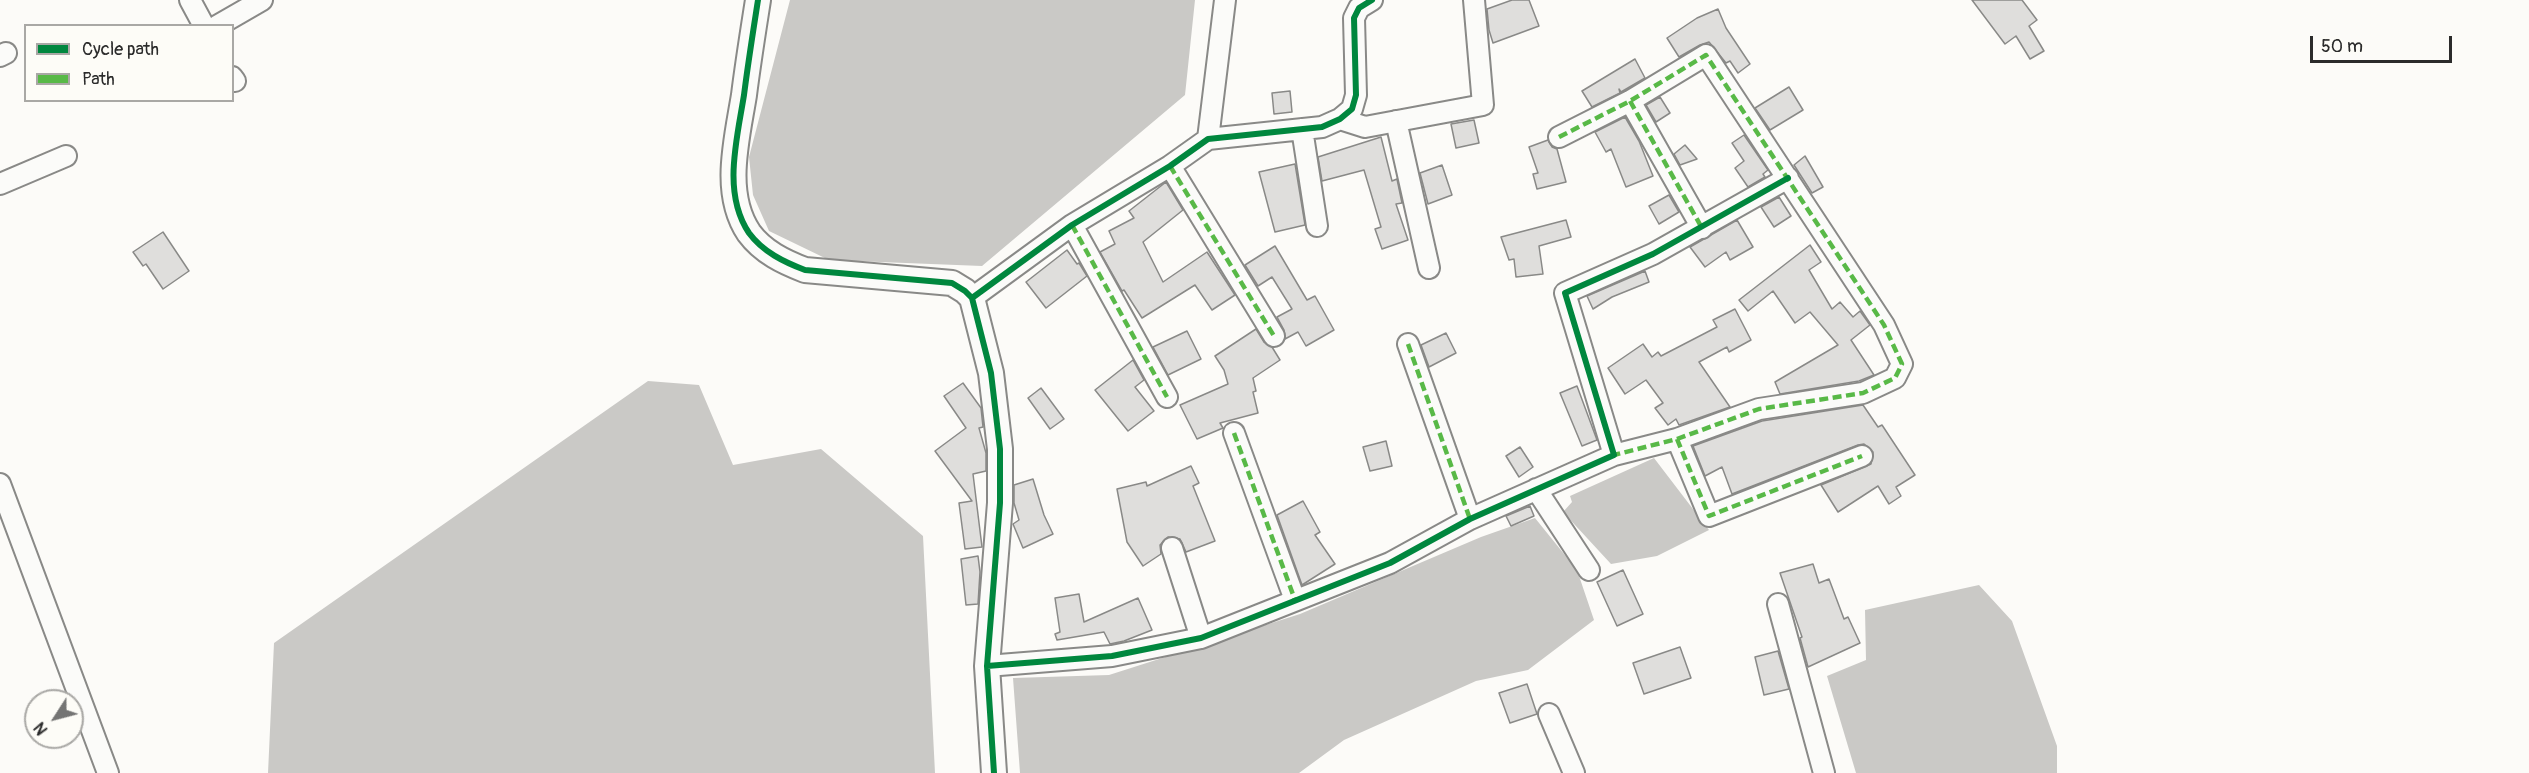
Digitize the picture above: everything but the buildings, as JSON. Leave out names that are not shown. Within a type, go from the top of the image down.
[{"type":"street","points":[[190,0],[203,24]]},
{"type":"street","points":[[220,24],[262,0]]},
{"type":"street","points":[[758,0],[733,164],[737,206],[749,232],[763,248],[784,262],[806,270],[951,283],[972,298],[991,373],[1000,449],[1000,503],[987,666],[994,773]]},
{"type":"street","points":[[1208,139],[1226,0]]},
{"type":"street","points":[[1340,119],[1365,127],[1483,105],[1474,0]]},
{"type":"street","points":[[972,298],[1072,225],[1170,166],[1208,139],[1322,127],[1340,119],[1352,109],[1356,95],[1354,18],[1362,3]]},
{"type":"street","points":[[987,666],[1112,656],[1201,638],[1390,563],[1470,519],[1614,455],[1677,439],[1759,409],[1863,393],[1895,378],[1902,364],[1884,325],[1706,55],[1630,100],[1559,136]]},
{"type":"street","points":[[1630,100],[1702,228]]},
{"type":"street","points":[[1396,121],[1429,268]]},
{"type":"street","points":[[1302,129],[1317,226]]},
{"type":"street","points":[[0,184],[66,156]]},
{"type":"street","points":[[1170,166],[1274,336]]},
{"type":"street","points":[[1614,455],[1565,292],[1653,254],[1788,178]]},
{"type":"street","points":[[1072,225],[1167,396]]},
{"type":"street","points":[[1408,344],[1470,519]]},
{"type":"street","points":[[1234,433],[1295,600]]},
{"type":"street","points":[[1677,439],[1709,516],[1862,456]]},
{"type":"street","points":[[0,484],[108,773]]},
{"type":"street","points":[[1536,489],[1589,570]]},
{"type":"street","points":[[1172,548],[1201,638]]},
{"type":"street","points":[[1778,604],[1824,773]]},
{"type":"street","points":[[1550,714],[1575,773]]},
{"type":"shaded area","points":[[790,0],[1195,0],[1185,95],[982,266],[829,260],[769,231],[753,195],[749,157]]},
{"type":"shaded area","points":[[648,381],[699,385],[733,465],[821,449],[923,536],[935,773],[268,773],[274,643]]},
{"type":"shaded area","points":[[1654,458],[1709,530],[1657,556],[1611,564],[1563,512],[1572,502],[1570,496]]},
{"type":"shaded area","points":[[1535,518],[1577,570],[1594,620],[1528,670],[1476,681],[1344,740],[1299,773],[1020,773],[1013,678],[1109,675],[1300,614],[1481,537]]},
{"type":"shaded area","points":[[1979,585],[2012,621],[2057,746],[2057,773],[1856,773],[1827,676],[1866,660],[1865,610]]},
{"type":"marked path","points":[[1559,137],[1630,101],[1706,55],[1884,325],[1902,364],[1895,378],[1863,393],[1759,409],[1677,439],[1614,455]]},
{"type":"marked path","points":[[1630,101],[1702,228]]},
{"type":"marked path","points":[[1170,166],[1274,336]]},
{"type":"marked path","points":[[1072,225],[1167,397]]},
{"type":"marked path","points":[[1408,344],[1470,519]]},
{"type":"marked path","points":[[1234,433],[1295,600]]},
{"type":"marked path","points":[[1677,439],[1709,516],[1862,456]]},
{"type":"cycle path","points":[[758,0],[734,166],[736,201],[749,233],[774,256],[805,270],[952,283],[972,298],[991,373],[1000,449],[1000,503],[987,666],[994,773]]},
{"type":"cycle path","points":[[972,298],[1072,225],[1170,166],[1208,139],[1322,127],[1340,119],[1352,109],[1356,95],[1354,18],[1359,8],[1372,0]]},
{"type":"cycle path","points":[[987,666],[1112,656],[1201,638],[1390,563],[1470,519],[1614,455],[1565,293],[1653,254],[1788,178]]}]
